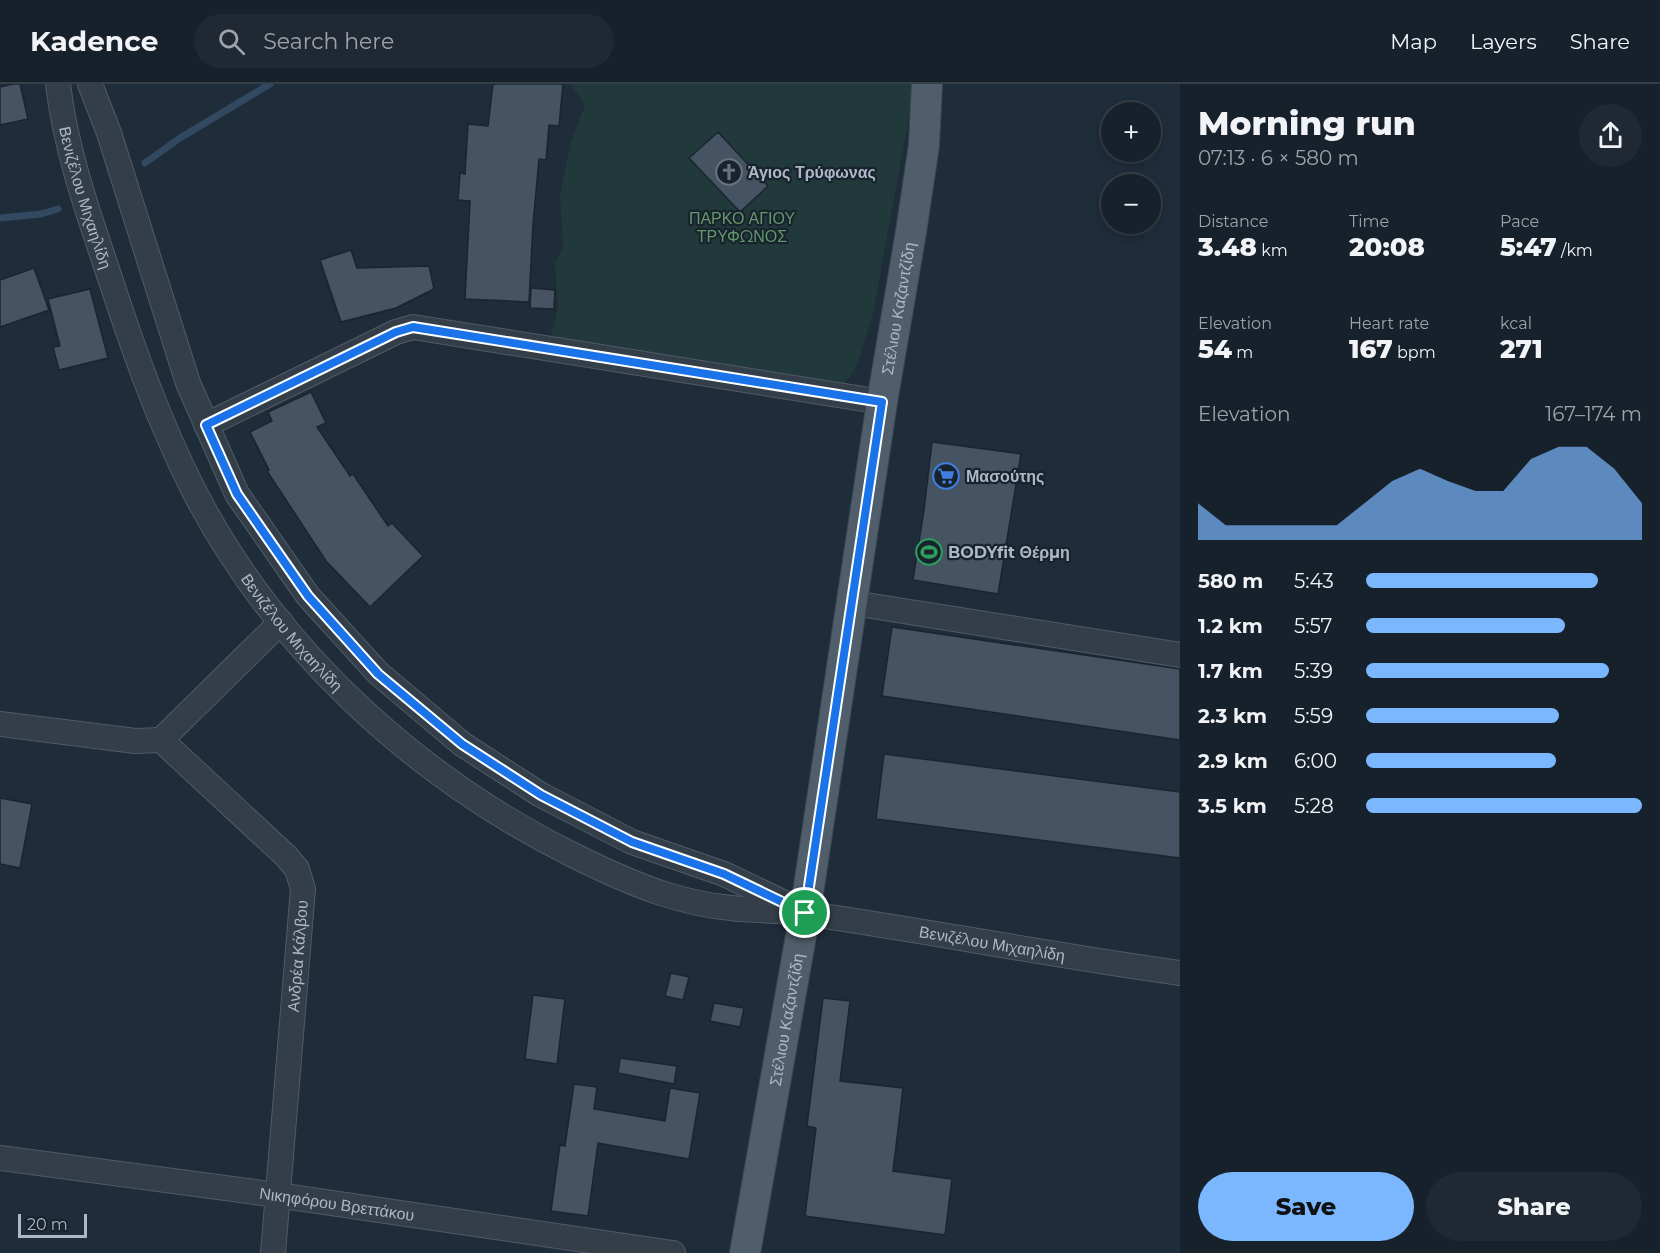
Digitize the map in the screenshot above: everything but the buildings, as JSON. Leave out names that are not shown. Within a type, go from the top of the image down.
[{"type":"main road","name":"Στέλιου Καζαντζίδη","points":[[745,1253],[805,913],[882,402],[924,145],[927,84]]},
{"type":"main road","name":"Στέλιου Καζαντζίδη","points":[[924,145],[947,84]]},
{"type":"street","name":"Βενιζέλου Μιχαηλίδη","points":[[58,84],[75,170],[117,299],[172,448],[217,532],[281,622],[360,708],[390,735],[459,789],[512,822],[601,868],[657,891],[693,902],[729,908],[805,913],[1180,973]]},
{"type":"street","name":"Βενιζέλου Μιχαηλίδη","points":[[90,84],[109,133],[188,383],[237,494],[308,596],[378,674],[462,744],[541,795],[632,842],[724,874],[805,913]]},
{"type":"street","points":[[206,425],[396,332],[413,327],[882,402]]},
{"type":"street","points":[[853,603],[1180,655]]},
{"type":"street","points":[[0,724],[135,741],[161,740],[281,622]]},
{"type":"street","name":"Ανδρέα Κάλβου","points":[[161,740],[286,856],[297,869],[303,889],[273,1253]]},
{"type":"street","name":"Νικηφόρου Βρεττάκου","points":[[0,1158],[277,1195],[673,1253]]},
{"type":"green space","name":"ΠΑΡΚΟ ΑΓΙΟΥ ΤΡΥΦΩΝΟΣ","points":[[570,84],[915,84],[873,314],[856,368],[840,389],[550,340],[558,307],[555,264],[563,246],[560,195],[571,141],[585,105]]},
{"type":"waterway","points":[[145,163],[180,138],[270,84]]},
{"type":"waterway","points":[[0,218],[41,214],[58,209]]},
{"type":"place","name":"Άγιος Τρύφωνας","points":[[729,172]]},
{"type":"place","name":"Μασούτης","points":[[946,476]]},
{"type":"place","name":"BODYfit Θέρμη","points":[[929,552]]},
{"type":"route","points":[[413,327],[882,402],[805,913],[724,874],[632,842],[541,795],[462,744],[378,674],[308,596],[237,494],[206,425],[396,332],[413,327]]}]
